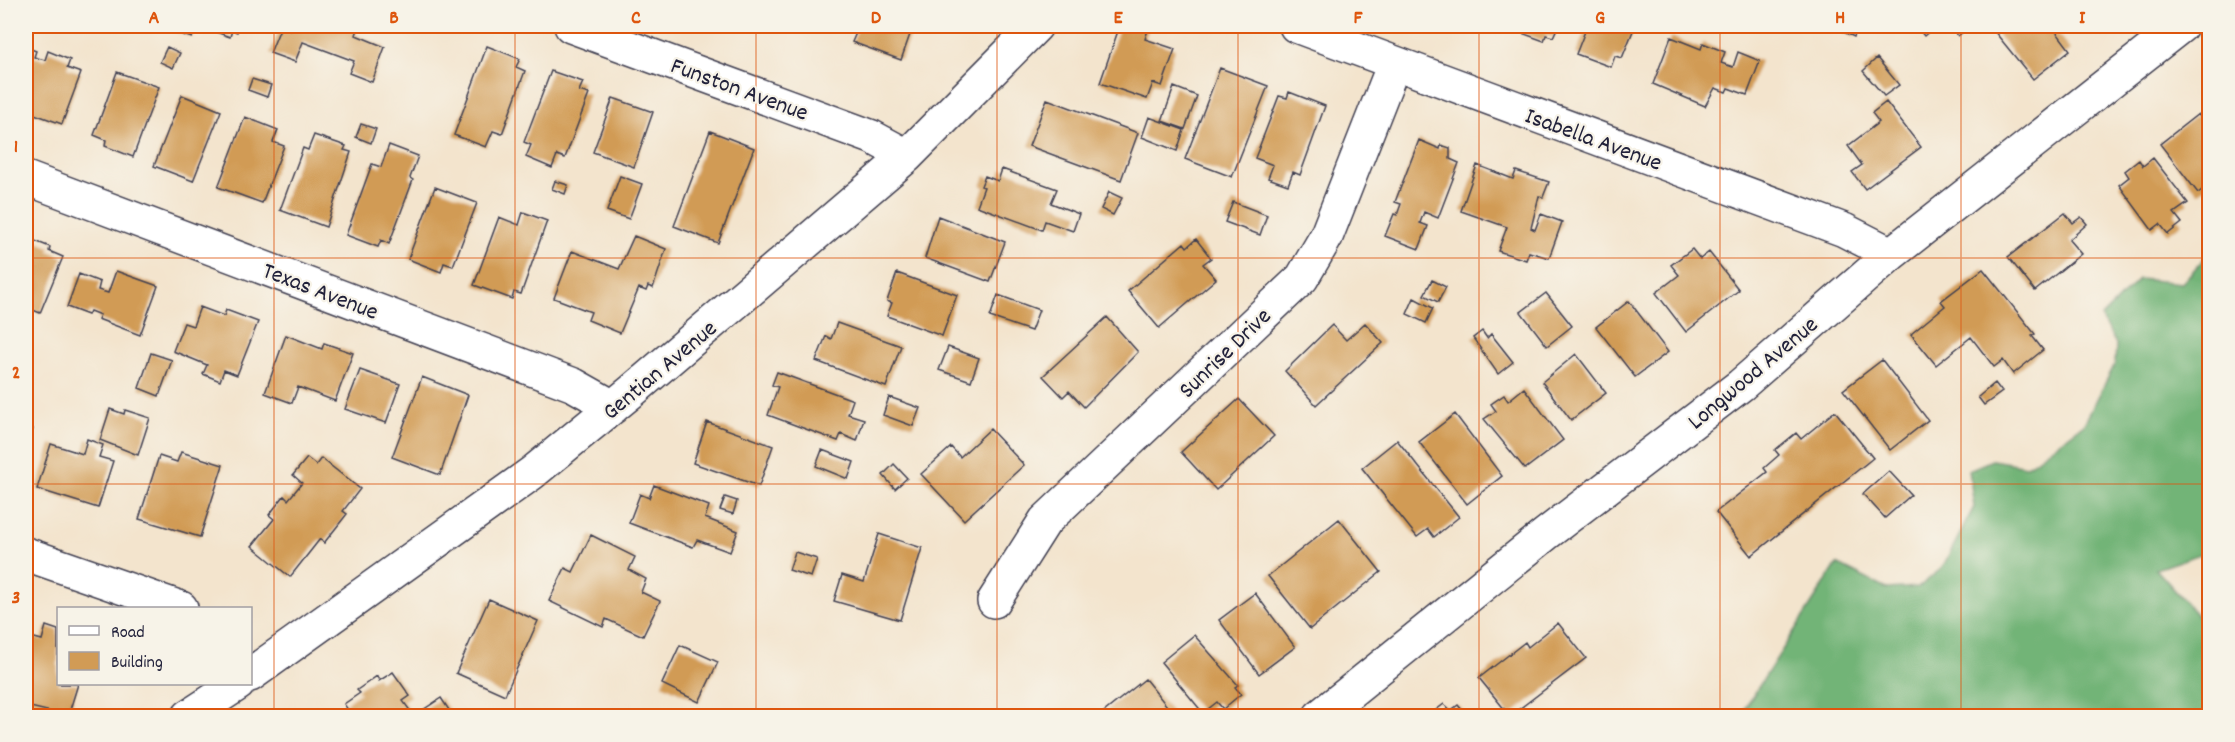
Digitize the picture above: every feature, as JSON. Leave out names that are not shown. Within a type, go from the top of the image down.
[{"type":"street","name":"Funston Avenue","points":[[572,26],[873,137],[907,156]]},
{"type":"street","name":"Gentian Avenue","points":[[252,673],[532,472],[613,407],[907,156],[1036,26]]},
{"type":"street","name":"Isabella Avenue","points":[[1296,26],[1844,230],[1891,254]]},
{"type":"street","name":"Longwood Avenue","points":[[1320,717],[1537,541],[1741,385],[1891,254],[2181,26]]},
{"type":"street","name":"Sunrise Drive","points":[[994,601],[1045,521],[1302,278],[1326,237],[1394,64]]},
{"type":"street","name":"Texas Avenue","points":[[26,178],[574,385],[613,407]]},
{"type":"street","points":[[26,554],[175,607]]},
{"type":"street","points":[[189,717],[237,685]]},
{"type":"green space","points":[[2209,253],[2209,551],[2156,569],[2206,625],[2203,661],[2209,680],[2209,716],[1740,716],[1837,564],[1887,589],[1919,587],[1942,568],[1974,507],[1969,470],[1992,460],[2027,466],[2084,424],[2115,364],[2116,344],[2101,317],[2139,279],[2182,283]]},
{"type":"building","points":[[158,26],[196,26],[192,38]]},
{"type":"building","points":[[199,26],[239,26],[237,32],[232,30],[230,37]]},
{"type":"building","points":[[281,26],[291,30],[293,26],[359,26],[356,35],[385,47],[372,82],[349,73],[354,61],[303,42],[295,62],[270,53]]},
{"type":"building","points":[[859,26],[913,26],[901,60],[852,42]]},
{"type":"building","points":[[1124,26],[1149,27],[1145,39],[1175,49],[1162,86],[1153,83],[1147,99],[1100,83],[1119,28],[1122,29]]},
{"type":"building","points":[[1509,26],[1558,26],[1553,37],[1546,35],[1544,41],[1508,28]]},
{"type":"building","points":[[1587,26],[1635,26],[1622,58],[1615,56],[1611,67],[1576,54]]},
{"type":"building","points":[[1836,26],[1859,26],[1854,37],[1835,28]]},
{"type":"building","points":[[1916,26],[1931,26],[1933,28],[1924,36]]},
{"type":"building","points":[[1950,26],[1970,26],[1958,36]]},
{"type":"building","points":[[1990,26],[2052,26],[2070,50],[2033,79]]},
{"type":"building","points":[[1671,37],[1701,49],[1703,43],[1725,52],[1721,63],[1733,67],[1738,52],[1760,61],[1747,95],[1728,88],[1726,92],[1715,88],[1705,106],[1653,84]]},
{"type":"building","points":[[487,46],[520,59],[516,67],[525,71],[502,134],[493,131],[486,147],[454,135]]},
{"type":"building","points":[[26,47],[36,51],[34,57],[45,60],[48,51],[70,60],[67,68],[81,73],[62,124],[26,111]]},
{"type":"building","points":[[167,47],[180,53],[173,68],[160,62]]},
{"type":"building","points":[[1877,58],[1899,85],[1884,96],[1863,71]]},
{"type":"building","points":[[1220,68],[1268,86],[1232,177],[1185,159]]},
{"type":"building","points":[[551,71],[583,82],[579,91],[589,94],[565,158],[557,155],[552,168],[526,157],[531,145],[524,142]]},
{"type":"building","points":[[117,72],[159,87],[133,157],[105,146],[106,140],[94,135]]},
{"type":"building","points":[[252,79],[271,85],[267,97],[248,90]]},
{"type":"building","points":[[1174,87],[1197,96],[1185,129],[1162,121]]},
{"type":"building","points":[[1289,92],[1325,106],[1300,175],[1293,172],[1288,185],[1268,178],[1273,165],[1255,158],[1279,96],[1287,98]]},
{"type":"building","points":[[182,95],[221,111],[193,181],[154,166]]},
{"type":"building","points":[[613,98],[653,112],[634,167],[593,152]]},
{"type":"building","points":[[1047,99],[1138,133],[1121,180],[1029,146]]},
{"type":"building","points":[[1886,102],[1921,147],[1865,189],[1852,172],[1862,165],[1848,146],[1879,122],[1872,113]]},
{"type":"building","points":[[2198,114],[2210,129],[2210,184],[2198,193],[2160,144]]},
{"type":"building","points":[[245,117],[278,130],[273,142],[284,146],[262,203],[218,187]]},
{"type":"building","points":[[1149,117],[1184,130],[1177,151],[1142,137]]},
{"type":"building","points":[[361,124],[376,129],[371,143],[356,137]]},
{"type":"building","points":[[710,131],[754,148],[718,243],[674,226]]},
{"type":"building","points":[[314,135],[346,146],[344,150],[351,152],[326,227],[280,210],[303,148],[308,150]]},
{"type":"building","points":[[1419,140],[1440,149],[1441,145],[1450,148],[1450,159],[1459,163],[1438,218],[1424,212],[1420,223],[1428,226],[1419,249],[1385,236],[1401,204],[1395,202]]},
{"type":"building","points":[[389,145],[418,156],[410,178],[413,180],[389,244],[381,240],[378,247],[346,235],[372,164],[381,167]]},
{"type":"building","points":[[2153,158],[2188,203],[2174,213],[2182,223],[2168,234],[2160,224],[2152,230],[2119,185],[2129,177],[2125,171],[2139,160],[2143,166]]},
{"type":"building","points":[[1477,165],[1513,179],[1516,171],[1549,182],[1543,197],[1539,196],[1531,228],[1535,230],[1541,214],[1562,222],[1549,258],[1529,252],[1526,260],[1498,251],[1507,227],[1461,211]]},
{"type":"building","points":[[1002,169],[1057,189],[1051,203],[1079,214],[1073,231],[1045,221],[1042,230],[977,206],[984,187],[981,186],[985,176],[998,181]]},
{"type":"building","points":[[620,176],[642,184],[629,219],[607,211]]},
{"type":"building","points":[[555,181],[568,185],[565,194],[552,189]]},
{"type":"building","points":[[435,187],[477,203],[453,266],[444,263],[441,272],[408,259]]},
{"type":"building","points":[[1109,192],[1122,198],[1113,215],[1101,209]]},
{"type":"building","points":[[1233,202],[1267,215],[1260,235],[1225,222]]},
{"type":"building","points":[[523,212],[547,221],[521,294],[514,292],[512,299],[474,285],[499,217],[519,225]]},
{"type":"building","points":[[2065,213],[2073,223],[2081,217],[2087,224],[2069,240],[2081,254],[2035,291],[2008,257]]},
{"type":"building","points":[[938,216],[1005,242],[990,282],[925,258]]},
{"type":"building","points":[[634,236],[666,249],[653,288],[648,286],[646,291],[639,288],[620,333],[588,320],[591,312],[554,298],[572,251],[619,269]]},
{"type":"building","points":[[1196,239],[1211,258],[1203,264],[1216,279],[1159,328],[1128,291],[1184,243],[1187,247]]},
{"type":"building","points":[[35,241],[50,247],[49,251],[63,257],[40,313],[26,307],[26,244],[33,247]]},
{"type":"building","points":[[1692,249],[1700,259],[1709,252],[1739,290],[1686,332],[1656,293],[1679,275],[1671,265]]},
{"type":"building","points":[[1983,269],[2035,334],[2032,336],[2043,350],[2013,374],[2003,360],[1994,367],[1971,337],[1936,365],[1911,334],[1945,306],[1941,301]]},
{"type":"building","points":[[116,271],[158,286],[140,335],[98,319],[100,315],[90,311],[88,315],[67,307],[79,274],[100,282],[98,290],[108,293]]},
{"type":"building","points":[[897,273],[957,295],[942,336],[887,316],[892,303],[887,301]]},
{"type":"building","points":[[1432,280],[1446,287],[1438,302],[1424,295]]},
{"type":"building","points":[[1546,293],[1572,326],[1547,346],[1521,312]]},
{"type":"building","points":[[998,295],[1039,310],[1031,331],[990,317]]},
{"type":"building","points":[[1414,298],[1433,308],[1426,323],[1407,314]]},
{"type":"building","points":[[1629,301],[1668,352],[1635,377],[1596,327]]},
{"type":"building","points":[[200,307],[224,316],[226,310],[258,322],[237,375],[224,370],[220,381],[203,374],[207,365],[173,351],[184,323],[193,326]]},
{"type":"building","points":[[1107,317],[1138,352],[1084,407],[1069,391],[1063,397],[1043,376]]},
{"type":"building","points":[[837,323],[901,346],[886,387],[816,361],[826,336],[831,339]]},
{"type":"building","points":[[1365,323],[1383,343],[1316,405],[1285,371],[1332,325],[1346,340]]},
{"type":"building","points":[[1482,331],[1487,338],[1491,334],[1513,362],[1498,374],[1473,338]]},
{"type":"building","points":[[286,335],[322,349],[324,343],[353,353],[335,401],[298,387],[292,403],[265,393]]},
{"type":"building","points":[[948,347],[979,358],[971,381],[939,370]]},
{"type":"building","points":[[151,353],[172,360],[159,396],[139,388]]},
{"type":"building","points":[[1576,354],[1606,393],[1571,420],[1542,382]]},
{"type":"building","points":[[1882,360],[1928,420],[1890,450],[1843,390]]},
{"type":"building","points":[[360,370],[400,384],[386,423],[345,409]]},
{"type":"building","points":[[777,372],[853,400],[848,414],[864,419],[857,441],[841,434],[838,441],[768,415],[778,387],[772,385]]},
{"type":"building","points":[[422,377],[468,395],[440,475],[392,457]]},
{"type":"building","points":[[1995,383],[2002,392],[1984,405],[1978,397]]},
{"type":"building","points":[[1524,388],[1563,440],[1525,469],[1484,419],[1496,411],[1491,404],[1504,395],[1508,401]]},
{"type":"building","points":[[889,397],[920,408],[913,426],[883,415]]},
{"type":"building","points":[[1239,399],[1274,436],[1216,490],[1181,452]]},
{"type":"building","points":[[110,409],[124,414],[125,410],[150,418],[138,455],[100,440]]},
{"type":"building","points":[[1835,411],[1873,458],[1751,556],[1716,512],[1767,472],[1764,468],[1779,455],[1775,450],[1796,433],[1801,439]]},
{"type":"building","points":[[1455,414],[1502,476],[1467,504],[1419,442]]},
{"type":"building","points":[[707,422],[773,446],[759,486],[693,463]]},
{"type":"building","points":[[26,426],[33,429],[26,450]]},
{"type":"building","points":[[990,429],[1024,465],[964,520],[921,474],[951,447],[960,457]]},
{"type":"building","points":[[87,439],[103,445],[99,457],[113,461],[98,508],[37,489],[51,444],[83,454]]},
{"type":"building","points":[[1397,440],[1459,517],[1434,537],[1428,529],[1417,537],[1362,468]]},
{"type":"building","points":[[822,450],[854,462],[848,479],[816,466]]},
{"type":"building","points":[[181,452],[223,465],[200,537],[139,519],[159,456],[177,462]]},
{"type":"building","points":[[307,458],[316,465],[321,458],[360,489],[343,511],[347,514],[324,543],[320,539],[290,577],[252,546],[274,519],[269,515],[284,496],[288,500],[302,483],[293,475]]},
{"type":"building","points":[[894,464],[907,478],[895,489],[883,475]]},
{"type":"building","points":[[1889,471],[1911,495],[1885,518],[1863,494]]},
{"type":"building","points":[[654,485],[709,506],[705,518],[738,531],[730,552],[697,540],[693,547],[629,523],[640,494],[649,498]]},
{"type":"building","points":[[725,497],[737,501],[733,514],[720,510]]},
{"type":"building","points":[[1339,519],[1381,572],[1310,629],[1268,576]]},
{"type":"building","points":[[879,534],[922,548],[900,620],[834,601],[842,575],[864,582]]},
{"type":"building","points":[[591,535],[635,557],[629,570],[646,579],[641,592],[660,601],[643,636],[606,619],[603,627],[549,601],[565,568],[573,572]]},
{"type":"building","points":[[795,552],[817,559],[811,577],[789,570]]},
{"type":"building","points":[[1255,593],[1295,647],[1259,674],[1219,620]]},
{"type":"building","points":[[489,599],[538,621],[505,695],[456,673]]},
{"type":"building","points":[[1558,623],[1586,658],[1510,716],[1479,678],[1525,642],[1528,647]]},
{"type":"building","points":[[46,626],[57,630],[57,685],[78,685],[68,716],[26,706],[26,628],[29,629],[27,636],[42,640]]},
{"type":"building","points":[[1194,635],[1238,685],[1235,687],[1241,694],[1223,709],[1217,702],[1203,713],[1161,662]]},
{"type":"building","points":[[680,645],[718,662],[699,702],[662,684]]},
{"type":"building","points":[[393,672],[410,696],[403,701],[414,716],[352,716],[344,704],[360,693],[357,690],[377,676],[379,681]]},
{"type":"building","points":[[1145,679],[1175,716],[1099,716]]},
{"type":"building","points":[[441,698],[453,716],[422,716],[426,714],[423,710]]},
{"type":"building","points":[[1444,704],[1450,711],[1458,705],[1467,716],[1428,716]]}]
